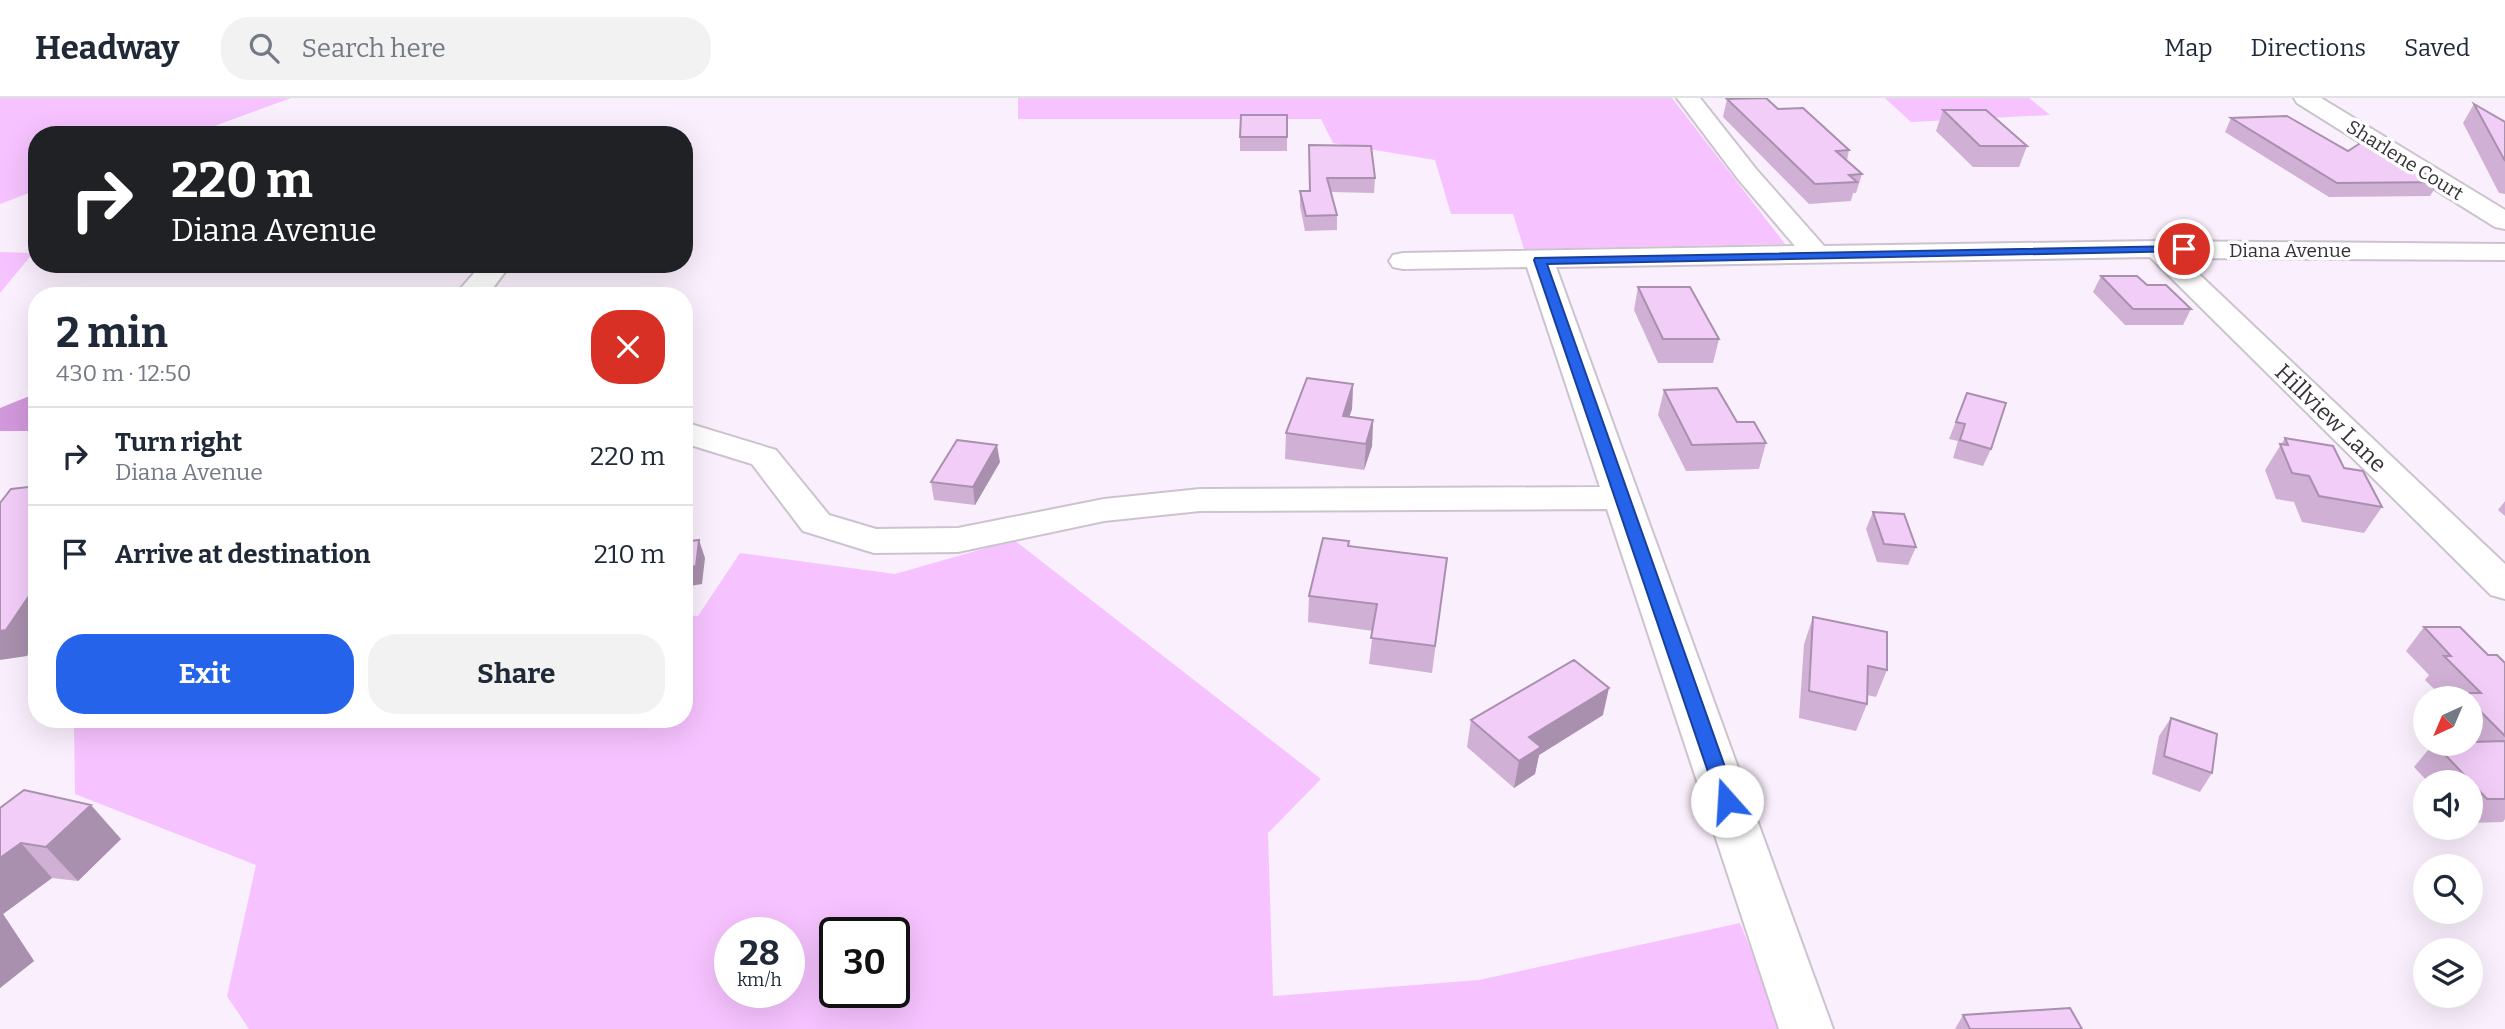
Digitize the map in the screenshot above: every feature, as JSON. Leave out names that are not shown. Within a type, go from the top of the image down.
[{"type":"street","points":[[1688,98],[1747,174],[1817,255]]},
{"type":"street","name":"Sharlene Court","points":[[2305,98],[2505,221]]},
{"type":"street","name":"Diana Avenue","points":[[1403,261],[2157,249],[2505,252]]},
{"type":"street","name":"Hillview Lane","points":[[2157,249],[2505,586]]},
{"type":"street","points":[[1539,260],[1806,1029]]},
{"type":"street","points":[[693,435],[764,457],[816,523],[874,541],[958,540],[1104,510],[1200,500],[1622,498]]},
{"type":"shaded area","points":[[0,98],[291,98],[215,126],[28,126],[28,193],[0,204]]},
{"type":"shaded area","points":[[1018,98],[1672,98],[1785,244],[1524,249],[1513,214],[1451,214],[1435,160],[1333,143],[1321,119],[1018,119]]},
{"type":"shaded area","points":[[1885,98],[2029,98],[2050,115],[1911,122]]},
{"type":"shaded area","points":[[0,252],[28,253],[28,259],[0,293]]},
{"type":"shaded area","points":[[28,397],[28,431],[0,431],[0,408]]},
{"type":"shaded area","points":[[1014,540],[1321,779],[1268,833],[1273,996],[1479,980],[1740,923],[1782,1029],[249,1029],[227,996],[256,865],[75,794],[74,728],[693,728],[693,616],[698,616],[740,553],[895,574]]},
{"type":"building","points":[[1766,98],[1778,109],[1803,108],[1849,150],[1836,151],[1862,174],[1849,175],[1857,182],[1815,184],[1727,99]]},
{"type":"building","points":[[2474,104],[2505,122],[2505,161]]},
{"type":"building","points":[[1943,110],[1986,110],[2027,146],[1980,146]]},
{"type":"building","points":[[1241,115],[1287,115],[1287,137],[1240,137]]},
{"type":"building","points":[[2287,116],[2348,151],[2362,142],[2385,149],[2439,182],[2337,183],[2231,118]]},
{"type":"building","points":[[1309,145],[1371,146],[1375,178],[1327,178],[1337,215],[1306,216],[1300,191],[1310,191]]},
{"type":"building","points":[[2101,276],[2137,276],[2147,285],[2166,285],[2191,309],[2133,309]]},
{"type":"building","points":[[1638,287],[1690,287],[1719,339],[1663,339]]},
{"type":"building","points":[[1307,378],[1353,384],[1343,416],[1373,420],[1366,444],[1286,433]]},
{"type":"building","points":[[1717,388],[1737,422],[1754,422],[1766,443],[1692,445],[1664,390]]},
{"type":"building","points":[[1967,393],[2006,403],[1991,449],[1960,440],[1965,424],[1956,422]]},
{"type":"building","points":[[2285,438],[2333,446],[2344,468],[2363,471],[2382,507],[2319,496],[2309,476],[2292,473],[2280,444],[2288,445]]},
{"type":"building","points":[[957,440],[997,445],[973,487],[931,482]]},
{"type":"building","points":[[28,487],[28,597],[6,630],[0,631],[0,503],[11,489]]},
{"type":"building","points":[[1873,512],[1904,514],[1916,547],[1884,544]]},
{"type":"building","points":[[1323,538],[1349,541],[1348,546],[1447,558],[1435,646],[1371,638],[1377,604],[1309,596]]},
{"type":"building","points":[[699,540],[696,566],[693,566],[693,541]]},
{"type":"building","points":[[1813,617],[1887,632],[1887,670],[1868,666],[1867,704],[1809,691]]},
{"type":"building","points":[[2424,627],[2460,627],[2488,655],[2497,655],[2505,663],[2505,736],[2483,714],[2483,686],[2474,686],[2444,656],[2451,656]]},
{"type":"building","points":[[1574,660],[1609,688],[1529,737],[1541,747],[1519,761],[1471,720]]},
{"type":"building","points":[[2171,718],[2217,734],[2212,773],[2164,756]]},
{"type":"building","points":[[2505,741],[2505,799],[2487,799],[2483,795],[2483,770],[2460,770],[2446,756],[2483,756],[2483,742]]},
{"type":"building","points":[[24,790],[91,805],[46,847],[21,843],[0,858],[0,808]]},
{"type":"building","points":[[2070,1008],[2082,1029],[1970,1029],[1963,1015]]},
{"type":"route","points":[[1727,801],[1539,260],[2184,249]]}]
